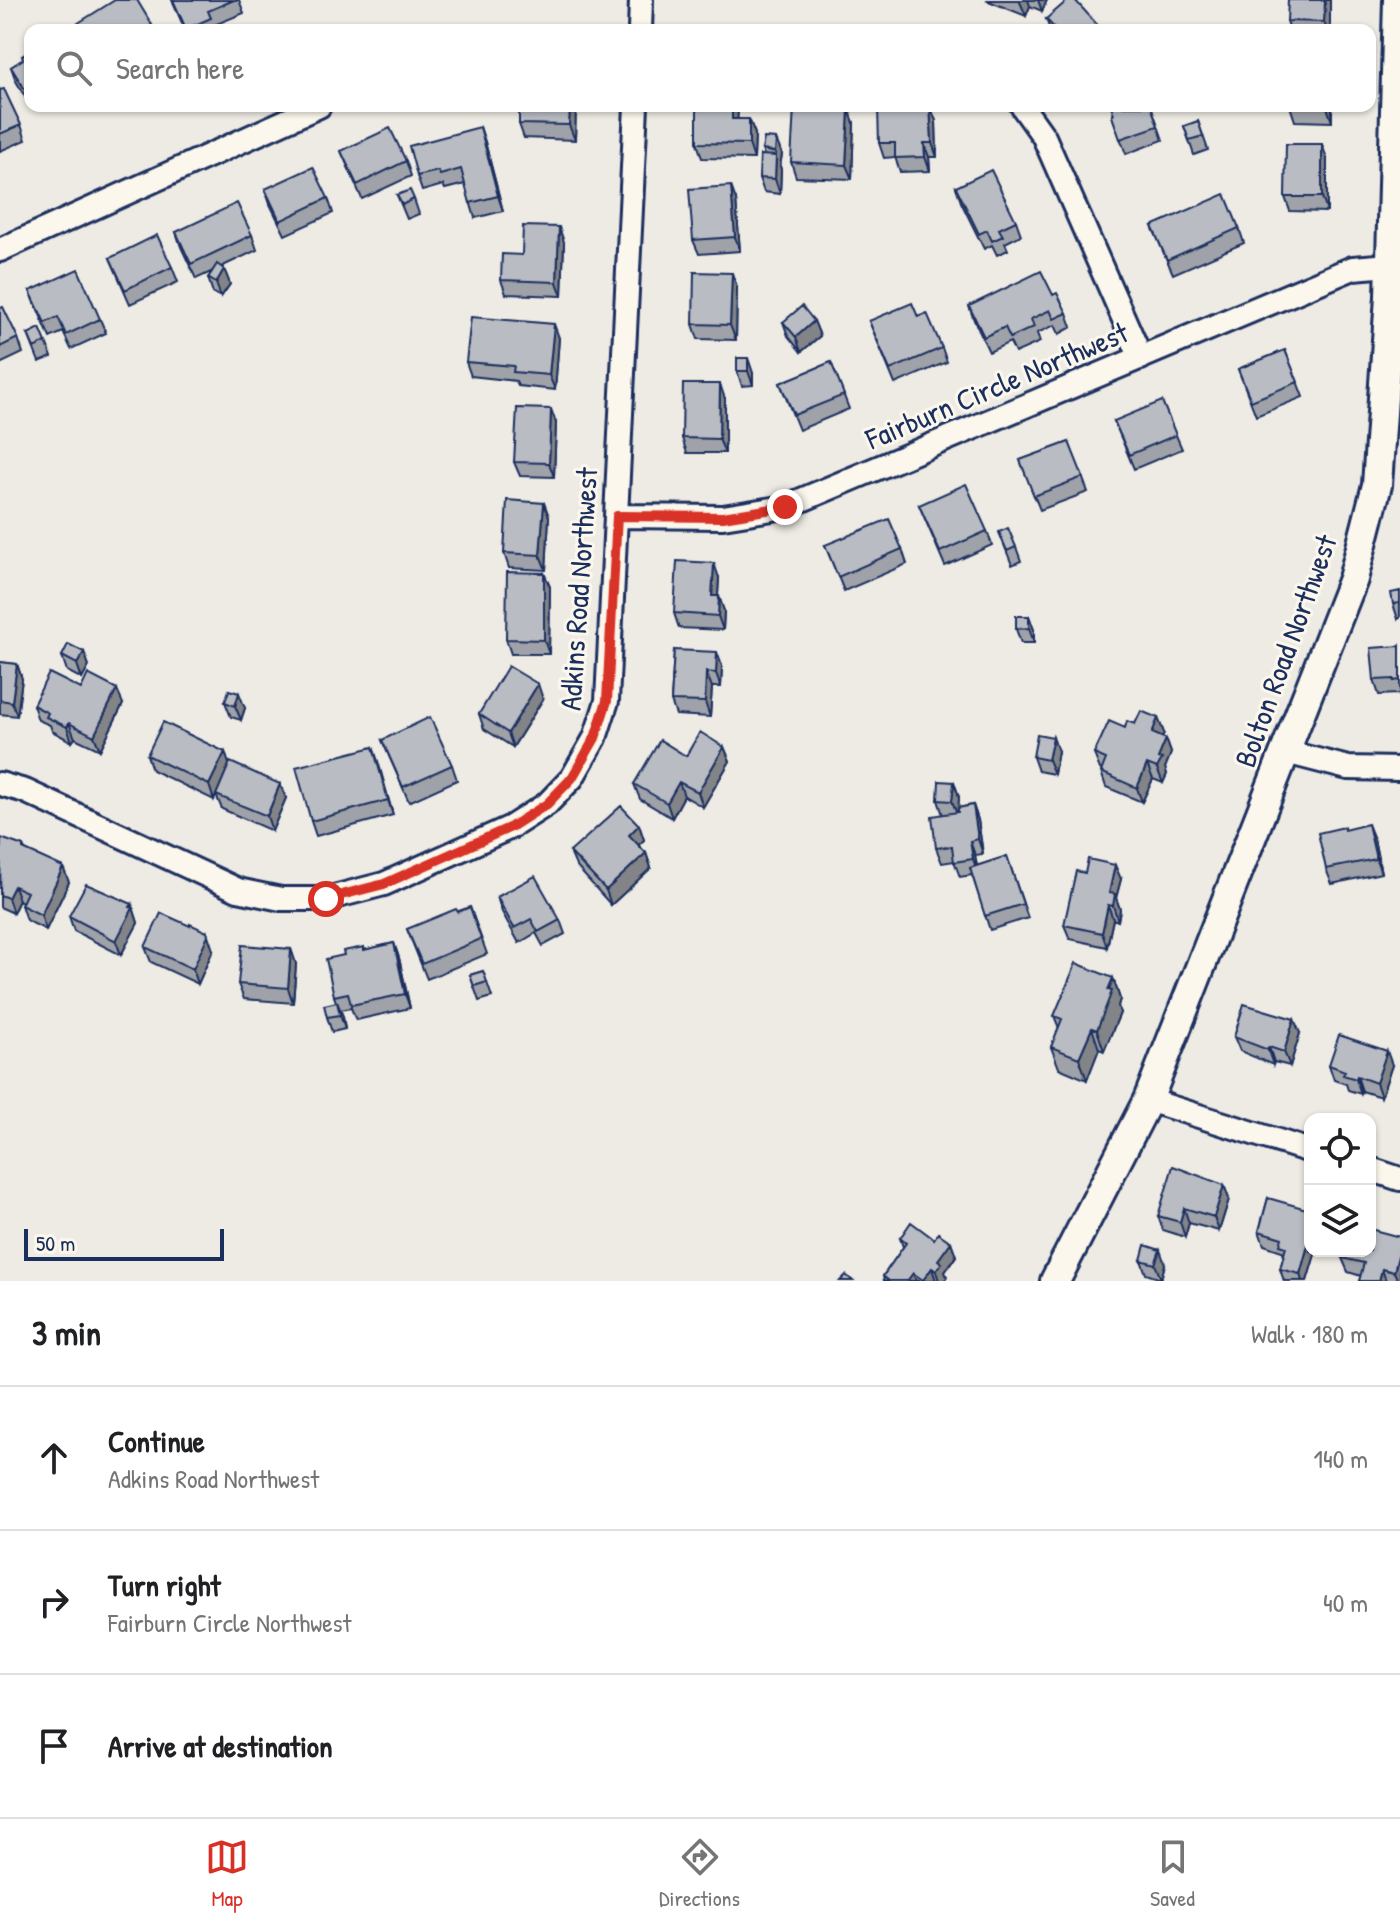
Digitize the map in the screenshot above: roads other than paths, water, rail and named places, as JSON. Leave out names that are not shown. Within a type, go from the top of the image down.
[{"type":"street","points":[[640,24],[641,0]]},
{"type":"street","name":"Bolton Road Northwest","points":[[1055,1281],[1148,1100],[1353,579],[1377,485],[1390,265],[1398,0]]},
{"type":"street","points":[[0,250],[306,112]]},
{"type":"street","name":"Adkins Road Northwest","points":[[0,784],[25,791],[238,890],[281,899],[326,899],[384,884],[511,827],[547,804],[572,778],[595,738],[607,701],[636,112]]},
{"type":"street","points":[[1026,112],[1044,137],[1141,358]]},
{"type":"street","name":"Fairburn Circle Northwest","points":[[617,516],[723,517],[785,507],[1353,268],[1390,265]]},
{"type":"street","points":[[1286,752],[1348,768],[1400,769]]},
{"type":"street","points":[[1148,1100],[1304,1149]]},
{"type":"street","points":[[1376,1171],[1400,1179]]}]
